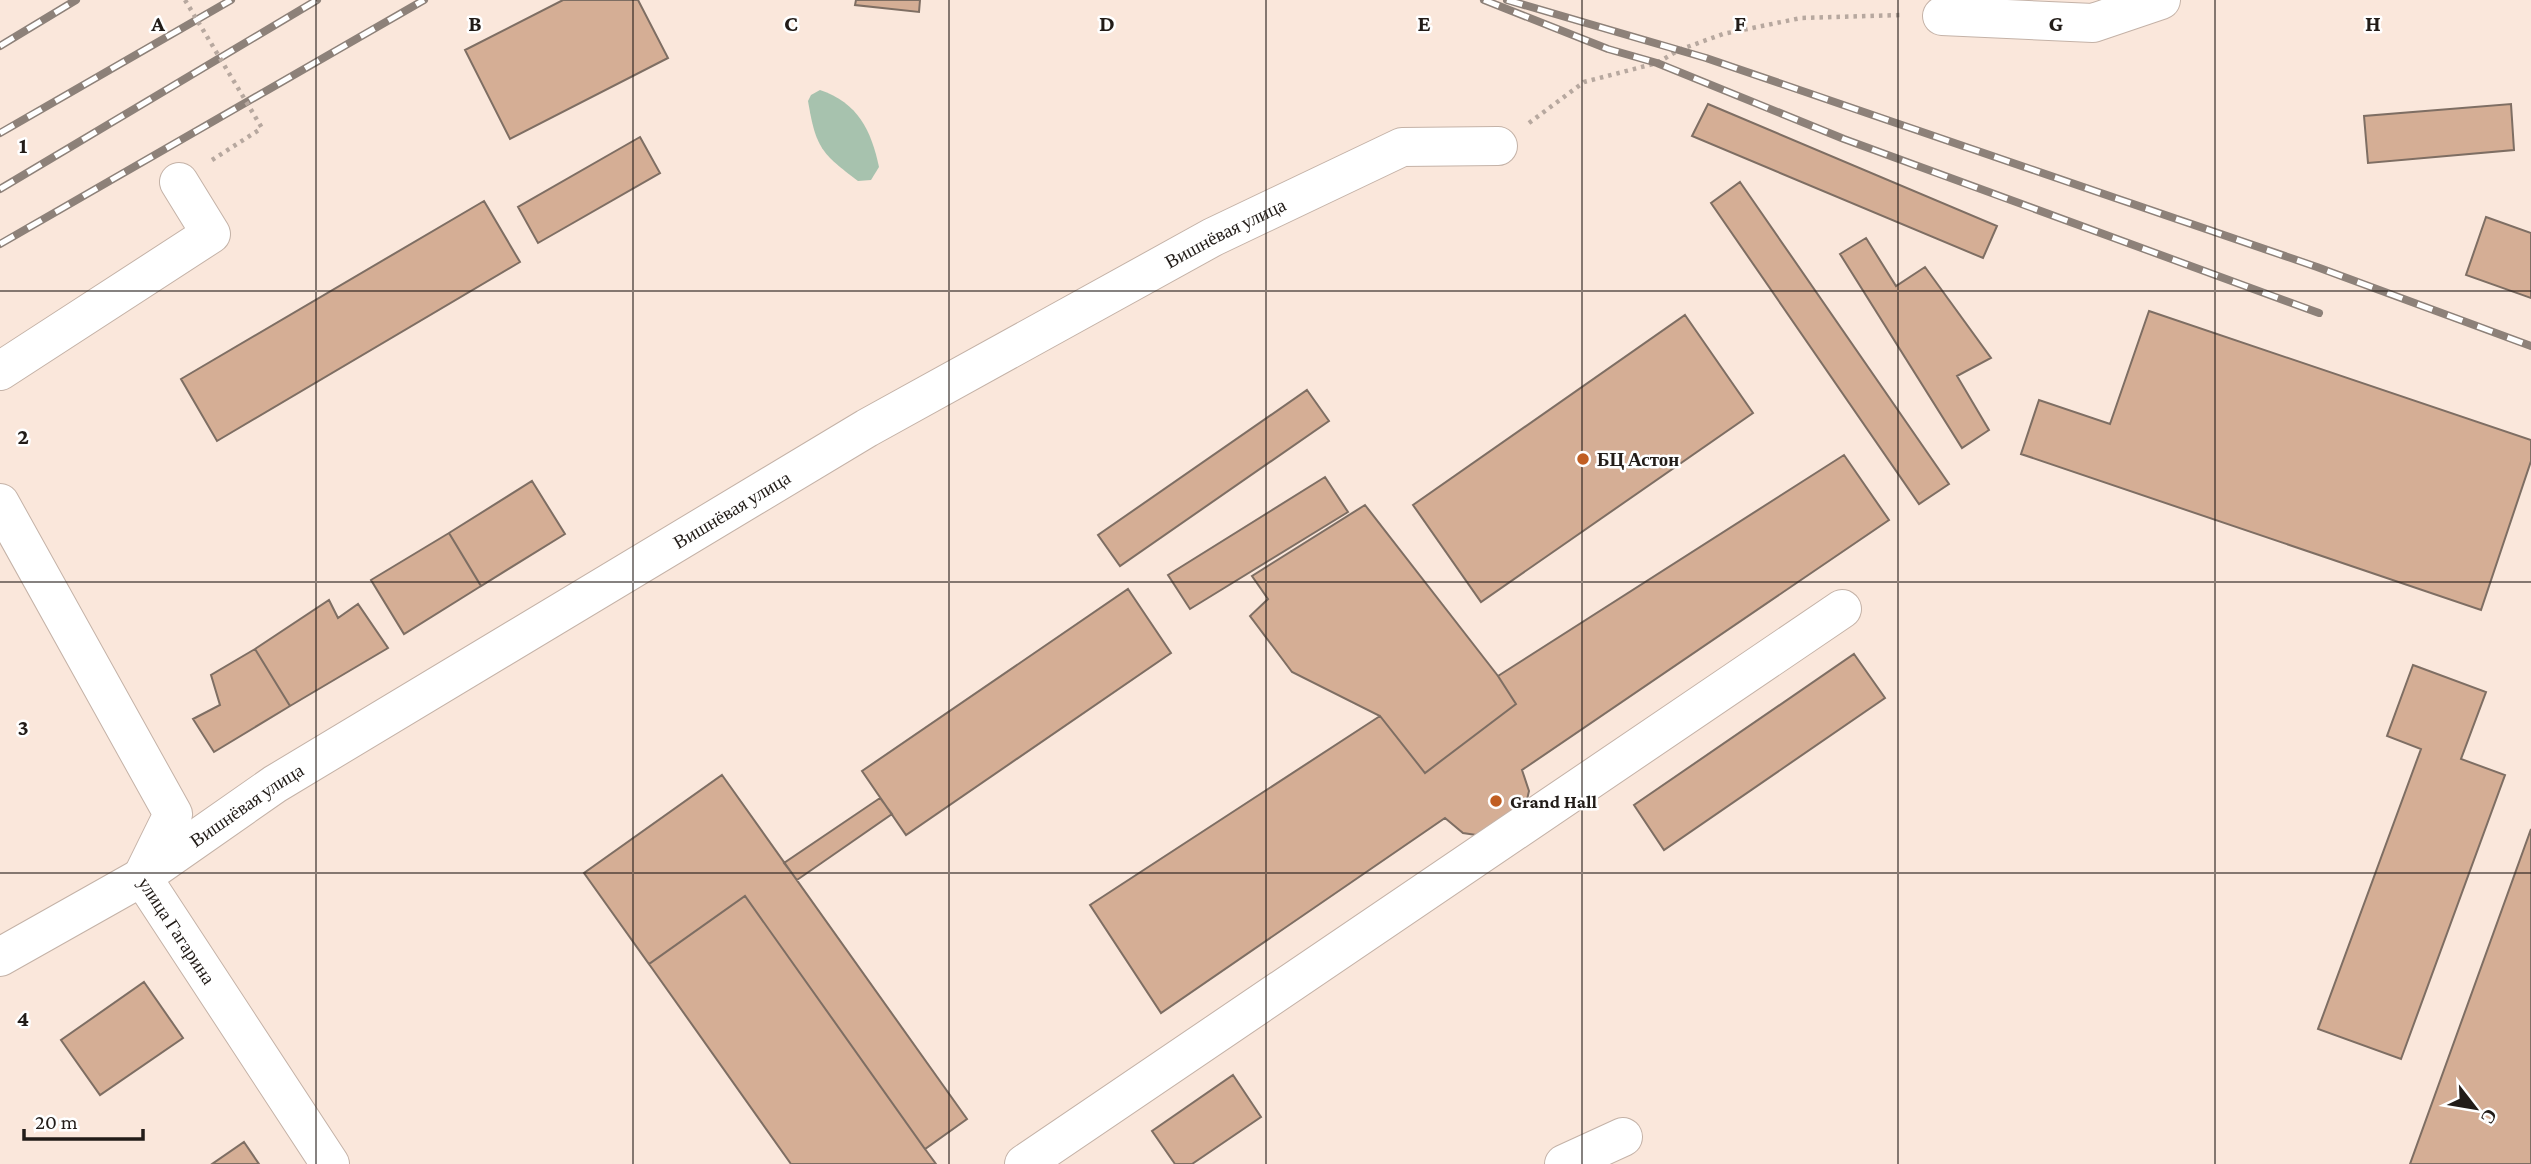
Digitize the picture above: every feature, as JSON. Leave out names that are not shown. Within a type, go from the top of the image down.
[{"type":"street","points":[[1942,16],[2093,23],[2158,0]]},
{"type":"street","name":"Вишнёвая улица","points":[[0,957],[142,877],[275,784],[855,435],[1213,237],[1402,147],[1498,146]]},
{"type":"street","points":[[0,371],[211,234],[179,182]]},
{"type":"street","name":"улица Гагарина","points":[[0,503],[173,814],[142,877],[330,1164]]},
{"type":"street","points":[[1024,1164],[1842,610]]},
{"type":"street","points":[[1564,1164],[1623,1137]]},
{"type":"path","points":[[179,182],[262,128],[185,0]]},
{"type":"path","points":[[1498,146],[1584,82],[1657,63],[1679,50],[1723,34],[1801,18],[1942,16]]},
{"type":"green space","points":[[820,90],[844,102],[867,130],[879,167],[871,180],[858,181],[822,148],[814,129],[808,101],[811,95]]},
{"type":"building","points":[[563,0],[638,0],[668,58],[510,139],[465,50]]},
{"type":"building","points":[[856,0],[920,0],[919,12],[855,5]]},
{"type":"building","points":[[1708,104],[1997,226],[1983,258],[1692,136]]},
{"type":"building","points":[[2511,104],[2514,150],[2368,163],[2364,116]]},
{"type":"building","points":[[640,137],[660,173],[538,243],[518,207]]},
{"type":"building","points":[[1740,182],[1949,484],[1919,504],[1711,203]]},
{"type":"building","points":[[484,201],[520,262],[217,441],[181,379]]},
{"type":"building","points":[[2486,217],[2531,233],[2531,298],[2466,275]]},
{"type":"building","points":[[1866,238],[1896,286],[1925,267],[1991,358],[1957,376],[1989,430],[1962,448],[1840,254]]},
{"type":"building","points":[[2149,311],[2531,440],[2531,461],[2481,610],[2021,454],[2039,400],[2110,424]]},
{"type":"building","name":"БЦ Астон","points":[[1685,315],[1753,413],[1481,602],[1413,505]]},
{"type":"building","points":[[1307,390],[1329,421],[1120,566],[1098,535]]},
{"type":"building","points":[[1844,455],[1889,520],[1522,770],[1529,791],[1523,817],[1496,838],[1463,833],[1445,818],[1161,1013],[1090,905],[1380,716],[1425,773],[1516,704],[1498,676]]},
{"type":"building","points":[[1325,477],[1348,512],[1190,609],[1168,575]]},
{"type":"building","points":[[532,481],[565,534],[481,586],[449,533]]},
{"type":"building","points":[[1365,505],[1498,676],[1516,704],[1425,773],[1380,716],[1292,672],[1250,616],[1268,599],[1252,576]]},
{"type":"building","points":[[449,533],[481,586],[404,634],[371,580]]},
{"type":"building","points":[[1128,589],[1171,653],[906,835],[862,771]]},
{"type":"building","points":[[329,600],[338,618],[358,604],[388,648],[290,706],[255,649]]},
{"type":"building","points":[[255,649],[290,706],[214,752],[193,719],[220,705],[211,675]]},
{"type":"building","points":[[1854,654],[1885,698],[1664,850],[1634,805]]},
{"type":"building","points":[[2413,665],[2486,692],[2461,759],[2505,775],[2401,1059],[2318,1029],[2421,749],[2387,736]]},
{"type":"building","points":[[722,775],[967,1119],[925,1149],[745,896],[649,964],[584,873]]},
{"type":"building","points":[[880,798],[892,814],[797,880],[784,863]]},
{"type":"building","points":[[2531,829],[2531,1164],[2410,1164]]},
{"type":"building","points":[[745,896],[936,1164],[791,1164],[649,964]]},
{"type":"building","points":[[144,982],[183,1038],[100,1095],[61,1040]]},
{"type":"building","points":[[1233,1075],[1261,1117],[1192,1164],[1175,1164],[1152,1131]]},
{"type":"building","points":[[244,1142],[259,1164],[212,1164]]},
{"type":"railway","points":[[0,46],[76,0]]},
{"type":"railway","points":[[0,133],[231,0]]},
{"type":"railway","points":[[0,189],[317,0]]},
{"type":"railway","points":[[0,244],[424,0]]},
{"type":"railway","points":[[1484,0],[1608,49],[1657,63],[1844,139],[2319,313]]},
{"type":"railway","points":[[1507,0],[1706,58],[2317,267],[2531,346]]},
{"type":"place","name":"БЦ Астон","points":[[1583,459]]},
{"type":"place","name":"Grand Hall","points":[[1496,801]]}]
